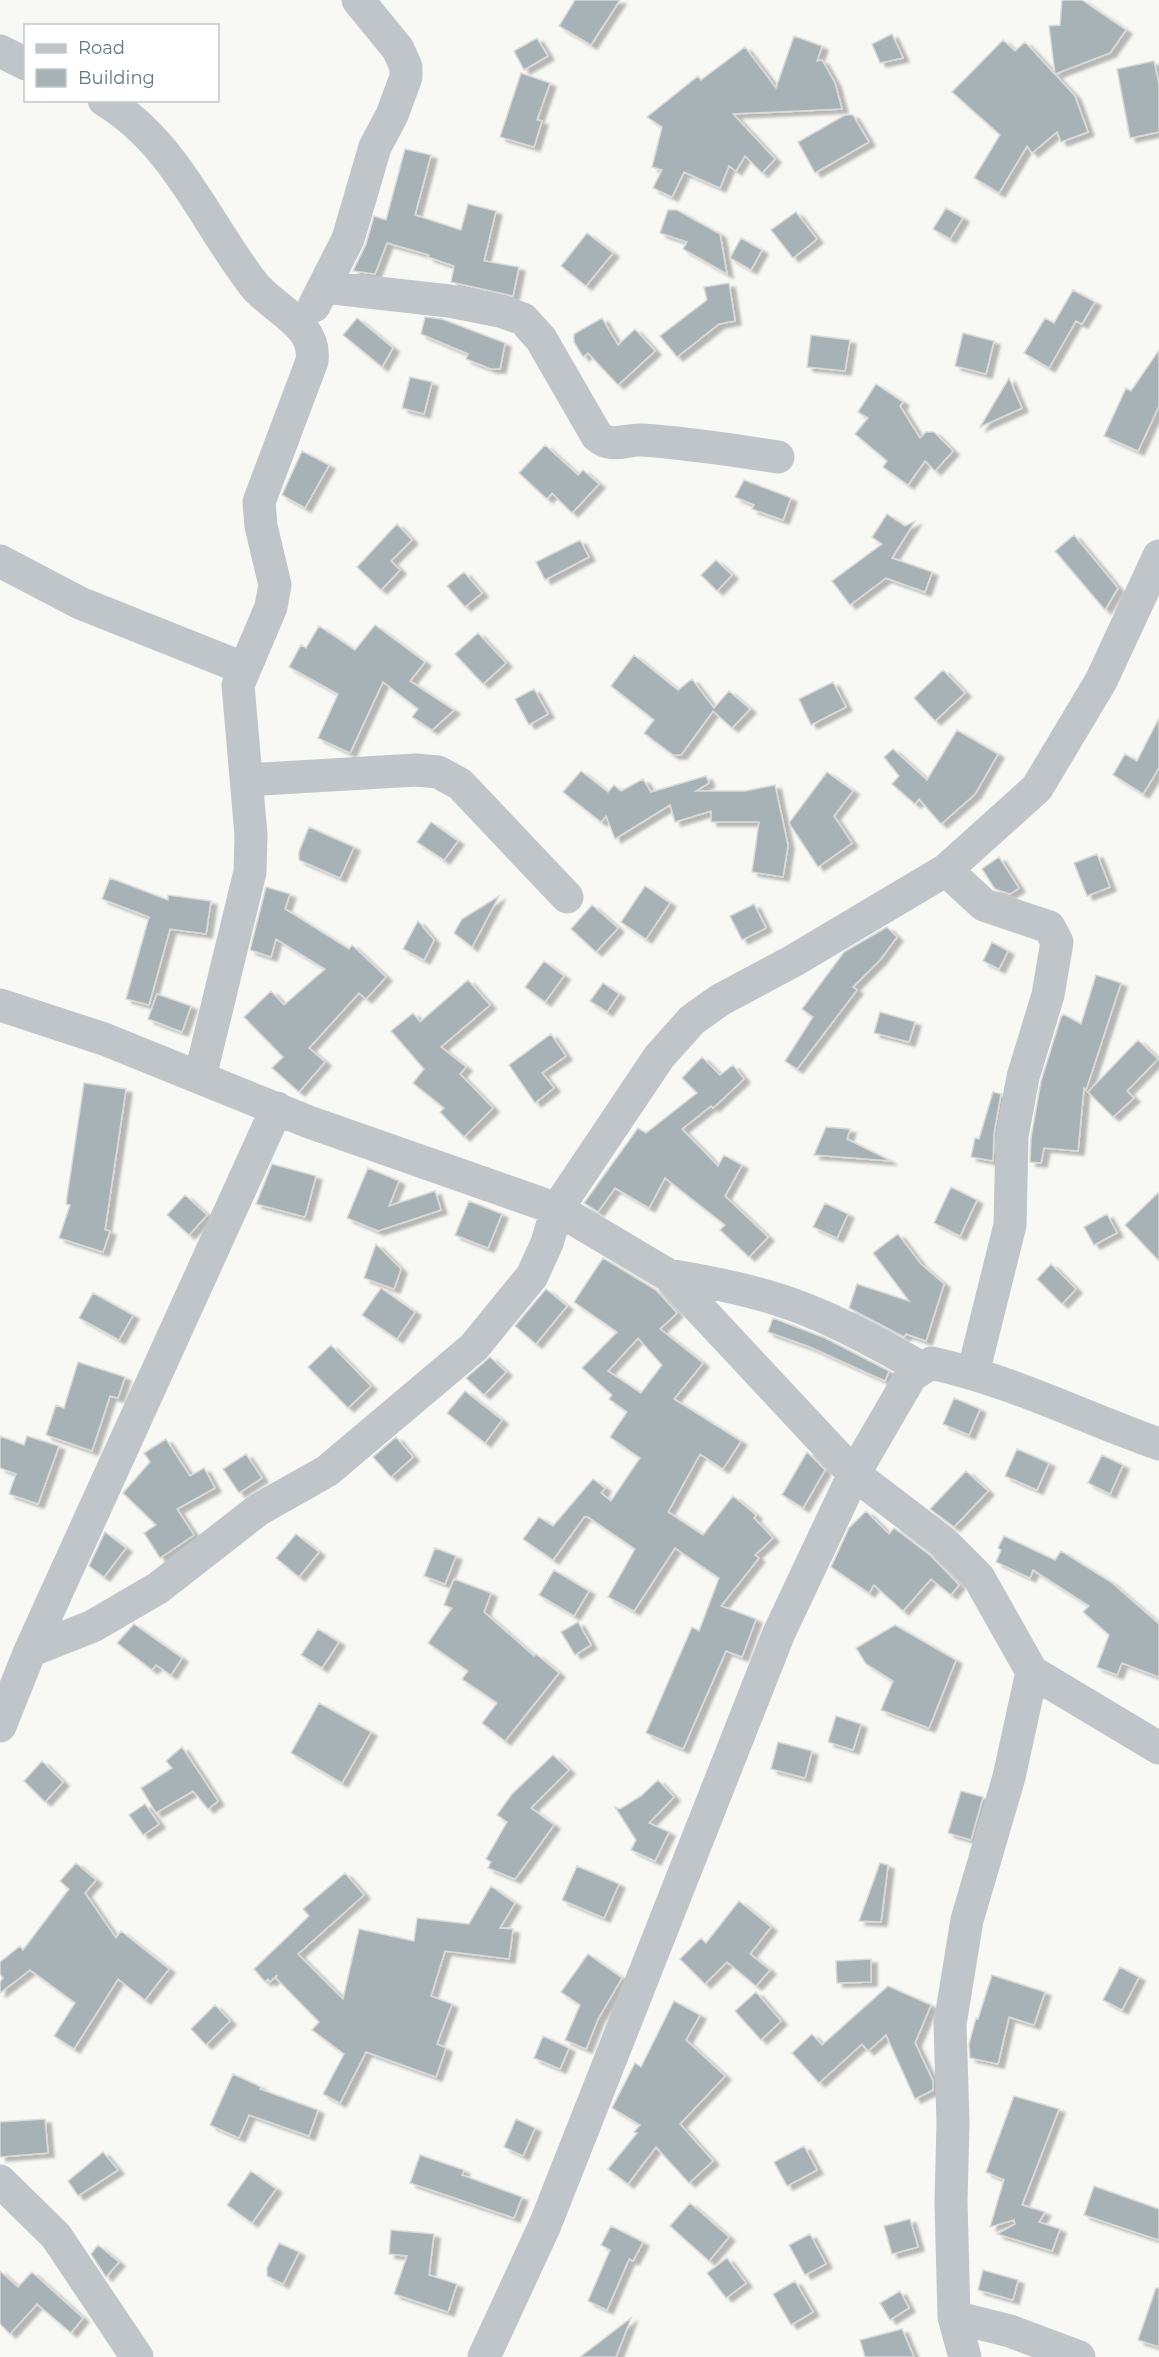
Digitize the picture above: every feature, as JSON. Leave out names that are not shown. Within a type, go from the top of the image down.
[{"type":"street","points":[[302,329],[348,239],[375,147],[392,115],[406,77],[406,67],[398,49],[358,0]]},
{"type":"street","points":[[0,51],[24,63]]},
{"type":"street","points":[[107,102],[126,113],[157,142],[255,287],[302,329],[312,343],[312,361],[258,509],[273,572],[274,595],[238,685],[252,855],[250,872],[200,1077]]},
{"type":"street","points":[[324,287],[449,301],[500,310],[523,319],[530,323],[541,339],[597,436],[607,443],[641,440],[714,447],[778,457]]},
{"type":"street","points":[[30,1651],[93,1626],[129,1607],[167,1582],[258,1510],[327,1470],[386,1424],[474,1347],[521,1292],[540,1261],[557,1209],[658,1058],[692,1020],[720,1000],[793,962],[946,870],[1037,788],[1101,681],[1159,556]]},
{"type":"street","points":[[0,561],[80,603],[243,668]]},
{"type":"street","points":[[247,780],[416,770],[438,772],[460,784],[567,897]]},
{"type":"street","points":[[946,870],[978,902],[1049,927],[1057,942],[1048,995],[1018,1098],[1012,1136],[1011,1225],[973,1372]]},
{"type":"street","points":[[0,1005],[104,1039],[278,1108],[557,1209],[668,1275],[854,1474],[943,1542],[979,1578],[1032,1672],[1159,1748]]},
{"type":"street","points":[[0,1726],[30,1651],[278,1108]]},
{"type":"street","points":[[668,1275],[726,1284],[779,1299],[856,1331],[922,1368]]},
{"type":"street","points":[[484,2357],[545,2225],[779,1634],[854,1474],[911,1376],[931,1363],[973,1372],[1042,1396],[1090,1418],[1159,1444]]},
{"type":"street","points":[[965,2357],[954,2317],[950,2024],[967,1920],[1009,1777],[1032,1672]]},
{"type":"street","points":[[0,2181],[56,2236],[137,2357]]},
{"type":"street","points":[[954,2317],[1010,2331],[1079,2357]]},
{"type":"building","points":[[575,0],[620,0],[591,45],[559,26]]},
{"type":"building","points":[[1062,0],[1082,0],[1126,30],[1110,53],[1055,74],[1049,26],[1060,25]]},
{"type":"building","points":[[892,34],[903,58],[880,63],[872,44]]},
{"type":"building","points":[[794,36],[822,46],[817,61],[822,60],[835,83],[842,109],[733,114],[775,159],[762,173],[745,156],[736,171],[729,166],[720,188],[684,172],[672,197],[653,188],[662,170],[652,167],[662,127],[647,117],[698,76],[701,80],[745,47],[776,88]]},
{"type":"building","points":[[537,38],[548,56],[524,70],[514,51]]},
{"type":"building","points":[[1003,40],[1015,51],[1025,42],[1075,96],[1088,132],[1061,142],[1057,132],[1032,153],[1027,146],[999,193],[974,178],[1000,135],[952,92]]},
{"type":"building","points":[[1154,61],[1159,84],[1159,132],[1130,138],[1117,69]]},
{"type":"building","points":[[521,73],[550,83],[537,120],[542,121],[534,147],[500,137]]},
{"type":"building","points":[[845,115],[853,115],[869,142],[815,173],[798,142]]},
{"type":"building","points":[[405,149],[431,155],[415,215],[461,230],[468,204],[496,211],[484,261],[519,267],[513,296],[451,282],[454,266],[428,257],[429,255],[387,243],[375,274],[353,271],[366,244],[374,216],[386,220]]},
{"type":"building","points":[[946,208],[963,218],[950,239],[933,229]]},
{"type":"building","points":[[668,210],[677,210],[720,234],[727,274],[683,249],[687,242],[660,233]]},
{"type":"building","points":[[796,212],[817,239],[793,258],[771,230]]},
{"type":"building","points":[[587,233],[613,253],[586,286],[561,266]]},
{"type":"building","points":[[741,238],[762,250],[751,270],[730,258]]},
{"type":"building","points":[[729,283],[735,321],[719,324],[677,357],[660,336],[707,300],[704,287]]},
{"type":"building","points":[[1073,290],[1095,302],[1082,324],[1076,321],[1049,368],[1024,353],[1045,318],[1054,323]]},
{"type":"building","points":[[425,317],[442,319],[505,343],[500,369],[491,369],[466,359],[468,354],[421,334]]},
{"type":"building","points":[[357,318],[393,348],[382,367],[343,335]]},
{"type":"building","points":[[602,318],[618,345],[635,329],[655,351],[618,385],[588,353],[583,357],[574,342],[574,334]]},
{"type":"building","points":[[963,333],[994,341],[986,374],[955,366]]},
{"type":"building","points":[[811,335],[850,340],[845,371],[807,367]]},
{"type":"building","points":[[1159,350],[1159,406],[1138,451],[1104,436],[1126,388],[1131,391]]},
{"type":"building","points":[[410,377],[432,382],[424,414],[402,408]]},
{"type":"building","points":[[1009,378],[1022,408],[980,427]]},
{"type":"building","points":[[876,384],[903,402],[900,406],[920,438],[926,432],[934,432],[953,451],[935,471],[925,461],[908,485],[883,467],[887,461],[855,434],[868,418],[858,412]]},
{"type":"building","points":[[545,445],[578,475],[583,470],[599,484],[572,513],[552,493],[547,499],[519,473]]},
{"type":"building","points":[[302,451],[329,465],[305,508],[282,495]]},
{"type":"building","points":[[744,480],[791,498],[783,520],[752,509],[754,505],[735,497]]},
{"type":"building","points":[[887,514],[905,526],[915,521],[892,558],[932,572],[925,592],[886,578],[850,605],[832,581],[882,544],[872,537]]},
{"type":"building","points":[[397,524],[412,540],[391,561],[400,570],[381,590],[357,567]]},
{"type":"building","points":[[1074,535],[1118,588],[1105,610],[1055,551]]},
{"type":"building","points":[[580,540],[589,557],[545,580],[536,562]]},
{"type":"building","points":[[716,560],[732,575],[717,591],[701,575]]},
{"type":"building","points":[[464,572],[482,593],[465,607],[447,586]]},
{"type":"building","points":[[375,625],[425,662],[410,681],[454,710],[432,730],[412,717],[418,709],[383,682],[350,753],[318,738],[338,694],[289,667],[301,645],[306,648],[319,626],[355,650]]},
{"type":"building","points":[[478,633],[506,663],[483,684],[455,654]]},
{"type":"building","points":[[634,655],[678,690],[692,679],[714,708],[729,691],[750,709],[732,728],[713,711],[681,755],[673,755],[644,733],[654,720],[611,686]]},
{"type":"building","points":[[943,670],[965,693],[935,721],[914,698]]},
{"type":"building","points":[[833,682],[846,707],[811,725],[799,699]]},
{"type":"building","points":[[534,689],[548,714],[529,725],[515,699]]},
{"type":"building","points":[[1159,718],[1159,768],[1143,794],[1113,775],[1125,754],[1137,761]]},
{"type":"building","points":[[957,730],[998,754],[975,794],[941,824],[919,799],[915,804],[892,784],[899,776],[884,757],[893,749],[927,780]]},
{"type":"building","points":[[581,771],[608,792],[614,785],[621,791],[643,779],[651,792],[706,776],[709,783],[696,791],[745,791],[775,785],[788,845],[783,877],[752,872],[759,822],[711,822],[711,811],[675,822],[670,805],[615,839],[606,816],[601,822],[563,792]]},
{"type":"building","points":[[827,772],[853,791],[834,816],[852,843],[818,867],[789,823]]},
{"type":"building","points":[[431,822],[458,841],[444,860],[417,842]]},
{"type":"building","points":[[309,827],[354,847],[340,878],[299,860],[299,852]]},
{"type":"building","points":[[1097,854],[1110,887],[1087,896],[1074,863]]},
{"type":"building","points":[[999,857],[1019,888],[1010,894],[995,889],[982,869]]},
{"type":"building","points":[[110,878],[168,900],[168,895],[211,901],[206,934],[170,929],[149,1005],[126,999],[149,917],[102,899]]},
{"type":"building","points":[[645,886],[670,903],[646,939],[621,922]]},
{"type":"building","points":[[266,887],[290,894],[285,909],[349,949],[352,945],[386,977],[366,999],[359,993],[309,1048],[325,1062],[299,1092],[272,1068],[283,1057],[244,1017],[271,991],[284,1005],[325,969],[276,939],[271,957],[250,950]]},
{"type":"building","points":[[499,896],[472,947],[454,933],[462,919]]},
{"type":"building","points":[[754,904],[766,928],[742,940],[730,916]]},
{"type":"building","points":[[592,905],[618,928],[596,952],[571,929]]},
{"type":"building","points":[[418,921],[434,940],[424,960],[403,949]]},
{"type":"building","points":[[887,927],[897,937],[880,960],[853,987],[857,990],[797,1069],[785,1061],[813,1017],[802,1009],[844,952]]},
{"type":"building","points":[[992,942],[1008,951],[999,969],[983,961]]},
{"type":"building","points":[[544,961],[564,976],[545,1002],[525,987]]},
{"type":"building","points":[[1096,975],[1121,983],[1086,1090],[1084,1088],[1078,1151],[1044,1148],[1041,1163],[1030,1162],[1031,1138],[1041,1081],[1061,1017],[1063,1014],[1081,1024]]},
{"type":"building","points":[[468,980],[490,1005],[441,1047],[466,1067],[460,1074],[493,1108],[464,1137],[440,1112],[444,1108],[413,1083],[424,1069],[391,1031],[413,1013],[420,1022]]},
{"type":"building","points":[[603,983],[619,994],[607,1012],[590,1001]]},
{"type":"building","points":[[157,994],[191,1006],[182,1032],[148,1019]]},
{"type":"building","points":[[880,1012],[915,1022],[909,1042],[874,1033]]},
{"type":"building","points":[[551,1034],[566,1056],[542,1073],[554,1088],[535,1103],[509,1065]]},
{"type":"building","points":[[1138,1040],[1158,1059],[1127,1091],[1134,1098],[1113,1117],[1088,1092]]},
{"type":"building","points":[[702,1057],[720,1075],[733,1065],[744,1079],[713,1108],[711,1106],[682,1129],[718,1166],[724,1155],[742,1165],[725,1196],[768,1237],[749,1257],[720,1230],[725,1225],[665,1178],[649,1208],[615,1188],[598,1212],[584,1203],[638,1128],[646,1133],[697,1093],[682,1078]]},
{"type":"building","points":[[84,1083],[126,1089],[105,1230],[110,1231],[103,1252],[59,1238],[70,1205],[66,1204]]},
{"type":"building","points":[[993,1092],[1001,1094],[994,1133],[993,1161],[971,1157],[975,1138],[979,1139]]},
{"type":"building","points":[[826,1127],[850,1129],[847,1139],[891,1161],[814,1155]]},
{"type":"building","points":[[272,1164],[316,1176],[305,1217],[256,1204]]},
{"type":"building","points":[[368,1168],[399,1181],[389,1206],[435,1191],[441,1210],[378,1231],[347,1218]]},
{"type":"building","points":[[951,1187],[977,1200],[960,1236],[934,1223]]},
{"type":"building","points":[[1159,1192],[1159,1261],[1125,1225]]},
{"type":"building","points":[[185,1195],[207,1215],[189,1235],[167,1215]]},
{"type":"building","points":[[469,1201],[502,1214],[488,1248],[455,1235]]},
{"type":"building","points":[[825,1203],[848,1214],[837,1238],[813,1227]]},
{"type":"building","points":[[1107,1214],[1117,1233],[1094,1245],[1084,1227]]},
{"type":"building","points":[[898,1234],[921,1264],[944,1284],[926,1341],[906,1334],[904,1337],[849,1308],[857,1284],[909,1301],[873,1253]]},
{"type":"building","points":[[376,1244],[401,1269],[394,1289],[364,1278]]},
{"type":"building","points":[[603,1258],[656,1290],[677,1313],[660,1329],[703,1363],[674,1399],[741,1441],[723,1469],[700,1454],[668,1512],[703,1535],[733,1496],[756,1515],[754,1518],[773,1538],[755,1555],[759,1558],[721,1606],[756,1619],[742,1657],[726,1651],[683,1749],[646,1733],[692,1627],[699,1631],[719,1578],[675,1548],[634,1611],[608,1597],[635,1549],[588,1517],[584,1517],[553,1560],[523,1539],[539,1517],[553,1526],[593,1479],[605,1488],[601,1493],[611,1501],[640,1458],[610,1437],[627,1412],[609,1399],[612,1395],[582,1368],[617,1332],[574,1302]],"holes":[[[638,1338],[662,1365],[641,1393],[608,1371]]]},
{"type":"building","points":[[1051,1264],[1076,1289],[1062,1304],[1037,1279]]},
{"type":"building","points":[[381,1288],[415,1312],[397,1339],[362,1315]]},
{"type":"building","points":[[546,1289],[567,1306],[536,1344],[515,1326]]},
{"type":"building","points":[[93,1293],[133,1315],[119,1340],[79,1318]]},
{"type":"building","points":[[773,1318],[825,1338],[889,1371],[885,1381],[810,1347],[768,1332]]},
{"type":"building","points":[[331,1345],[371,1386],[348,1408],[308,1367]]},
{"type":"building","points":[[490,1357],[506,1372],[484,1395],[466,1378]]},
{"type":"building","points":[[78,1362],[125,1377],[118,1398],[110,1396],[92,1451],[46,1435],[56,1405],[64,1408]]},
{"type":"building","points":[[465,1391],[502,1420],[485,1443],[447,1413]]},
{"type":"building","points":[[954,1398],[980,1409],[969,1435],[943,1424]]},
{"type":"building","points":[[0,1436],[24,1445],[27,1436],[59,1446],[38,1504],[9,1494],[16,1474],[0,1468]]},
{"type":"building","points":[[396,1437],[413,1457],[391,1477],[373,1457]]},
{"type":"building","points":[[166,1439],[190,1476],[204,1468],[215,1488],[177,1509],[194,1535],[160,1558],[144,1533],[156,1525],[123,1493],[150,1462],[144,1453]]},
{"type":"building","points":[[1017,1449],[1049,1463],[1037,1490],[1005,1476]]},
{"type":"building","points":[[807,1452],[825,1470],[803,1508],[782,1495]]},
{"type":"building","points":[[246,1454],[262,1478],[239,1493],[223,1469]]},
{"type":"building","points":[[1102,1455],[1123,1465],[1110,1494],[1088,1483]]},
{"type":"building","points":[[966,1471],[988,1491],[954,1527],[930,1509]]},
{"type":"building","points":[[866,1511],[889,1534],[894,1528],[931,1556],[959,1585],[951,1595],[931,1579],[903,1611],[874,1585],[869,1593],[831,1567],[849,1528]]},
{"type":"building","points":[[105,1532],[126,1548],[104,1577],[89,1566]]},
{"type":"building","points":[[296,1534],[319,1552],[299,1577],[276,1558]]},
{"type":"building","points":[[1004,1536],[1055,1560],[1061,1551],[1111,1582],[1159,1624],[1159,1677],[1122,1663],[1117,1675],[1097,1667],[1109,1635],[1083,1612],[1089,1606],[1033,1570],[1030,1578],[996,1562],[1001,1550],[998,1548]]},
{"type":"building","points":[[435,1548],[456,1556],[445,1584],[424,1576]]},
{"type":"building","points":[[554,1570],[589,1591],[574,1616],[539,1595]]},
{"type":"building","points":[[454,1579],[491,1593],[484,1612],[534,1656],[536,1654],[559,1673],[505,1741],[482,1723],[497,1703],[462,1679],[468,1671],[428,1643],[452,1608],[444,1605]]},
{"type":"building","points":[[578,1622],[591,1645],[575,1655],[561,1632]]},
{"type":"building","points":[[134,1624],[182,1658],[171,1675],[156,1665],[152,1670],[117,1643]]},
{"type":"building","points":[[895,1625],[956,1660],[929,1728],[881,1710],[893,1681],[866,1664],[856,1648]]},
{"type":"building","points":[[318,1629],[339,1642],[322,1668],[301,1655]]},
{"type":"building","points":[[319,1703],[371,1732],[342,1783],[291,1753]]},
{"type":"building","points":[[836,1716],[861,1724],[853,1750],[828,1742]]},
{"type":"building","points":[[778,1742],[812,1751],[805,1778],[771,1769]]},
{"type":"building","points":[[182,1747],[218,1801],[208,1809],[193,1791],[156,1813],[141,1788],[172,1768],[166,1761]]},
{"type":"building","points":[[553,1755],[569,1770],[531,1808],[554,1825],[515,1879],[488,1868],[491,1862],[486,1859],[507,1822],[497,1815],[512,1794]]},
{"type":"building","points":[[42,1761],[63,1782],[45,1802],[24,1781]]},
{"type":"building","points":[[658,1780],[674,1797],[649,1823],[669,1832],[655,1861],[631,1850],[636,1840],[615,1807],[620,1809],[641,1796]]},
{"type":"building","points":[[961,1791],[983,1797],[971,1840],[948,1833]]},
{"type":"building","points":[[145,1804],[159,1824],[143,1835],[129,1815]]},
{"type":"building","points":[[76,1863],[96,1880],[85,1893],[116,1938],[121,1931],[169,1969],[145,2000],[118,1979],[74,2049],[54,2036],[75,2003],[30,1970],[0,1993],[0,1982],[3,1978],[0,1974],[0,1962],[20,1946],[23,1950],[69,1889],[60,1881]]},
{"type":"building","points":[[880,1863],[888,1865],[881,1922],[859,1921]]},
{"type":"building","points":[[577,1866],[619,1884],[604,1918],[562,1900]]},
{"type":"building","points":[[345,1873],[364,1895],[298,1954],[343,1999],[359,1929],[414,1941],[417,1918],[469,1924],[491,1886],[515,1903],[500,1928],[513,1929],[509,1959],[445,1951],[431,1996],[452,2004],[437,2044],[446,2048],[436,2077],[366,2052],[340,2103],[323,2094],[344,2054],[312,2030],[319,2022],[276,1978],[277,1975],[270,1982],[268,1979],[265,1982],[254,1969],[309,1916],[303,1909]]},
{"type":"building","points":[[739,1901],[771,1927],[750,1954],[770,1970],[756,1986],[727,1962],[705,1984],[680,1959],[701,1938],[706,1943]]},
{"type":"building","points":[[588,1954],[622,1978],[598,2019],[586,2049],[565,2040],[580,2005],[561,1992]]},
{"type":"building","points":[[871,1959],[871,1982],[837,1983],[836,1961]]},
{"type":"building","points":[[1120,1967],[1139,1977],[1122,2010],[1103,2000]]},
{"type":"building","points":[[992,1975],[1045,1992],[1034,2025],[1009,2017],[998,2064],[970,2058],[969,2044]]},
{"type":"building","points":[[888,1986],[931,2005],[915,2043],[933,2081],[933,2090],[915,2099],[886,2035],[868,2051],[862,2044],[819,2083],[792,2053],[812,2034],[822,2045]]},
{"type":"building","points":[[756,1992],[781,2021],[761,2040],[735,2011]]},
{"type":"building","points":[[674,2001],[700,2015],[686,2040],[725,2076],[680,2124],[713,2161],[689,2183],[656,2147],[628,2184],[608,2169],[637,2133],[634,2132],[640,2125],[612,2108],[635,2063],[641,2067]]},
{"type":"building","points":[[215,2005],[230,2021],[206,2045],[191,2029]]},
{"type":"building","points":[[543,2036],[569,2048],[560,2069],[534,2058]]},
{"type":"building","points":[[233,2074],[261,2087],[260,2089],[318,2110],[309,2136],[249,2115],[239,2138],[210,2125]]},
{"type":"building","points":[[1014,2096],[1059,2109],[1022,2205],[1045,2212],[1039,2222],[1060,2229],[1052,2251],[997,2234],[1015,2224],[1014,2220],[990,2227],[1004,2180],[986,2172]]},
{"type":"building","points":[[45,2119],[48,2153],[0,2157],[0,2122]]},
{"type":"building","points":[[516,2119],[535,2128],[523,2156],[504,2147]]},
{"type":"building","points":[[804,2146],[817,2170],[787,2186],[774,2162]]},
{"type":"building","points":[[103,2152],[118,2170],[78,2196],[68,2181]]},
{"type":"building","points":[[420,2155],[464,2170],[462,2175],[522,2197],[514,2218],[410,2183]]},
{"type":"building","points":[[251,2171],[276,2189],[252,2223],[227,2205]]},
{"type":"building","points":[[1094,2186],[1159,2209],[1159,2240],[1084,2215]]},
{"type":"building","points":[[690,2203],[729,2237],[709,2261],[670,2226]]},
{"type":"building","points":[[910,2219],[918,2247],[892,2254],[884,2226]]},
{"type":"building","points":[[611,2226],[643,2242],[633,2261],[629,2259],[607,2310],[588,2301],[610,2250],[601,2245]]},
{"type":"building","points":[[391,2230],[434,2234],[429,2275],[457,2284],[448,2312],[394,2294],[407,2256],[389,2254]]},
{"type":"building","points":[[810,2234],[826,2264],[805,2275],[789,2245]]},
{"type":"building","points":[[279,2243],[299,2252],[283,2284],[267,2276],[267,2268]]},
{"type":"building","points":[[98,2245],[119,2262],[106,2277],[91,2254]]},
{"type":"building","points":[[727,2258],[746,2283],[726,2298],[707,2273]]},
{"type":"building","points":[[983,2270],[1018,2280],[1013,2300],[978,2290]]},
{"type":"building","points":[[0,2271],[18,2287],[32,2272],[83,2318],[71,2333],[37,2304],[10,2334],[0,2324]]},
{"type":"building","points":[[795,2281],[813,2312],[791,2325],[773,2294]]},
{"type":"building","points":[[1156,2288],[1159,2288],[1159,2347],[1138,2340]]},
{"type":"building","points":[[900,2291],[909,2308],[890,2320],[880,2303]]},
{"type":"building","points":[[631,2318],[616,2357],[580,2357]]},
{"type":"building","points":[[902,2329],[914,2357],[865,2357],[860,2340]]}]
